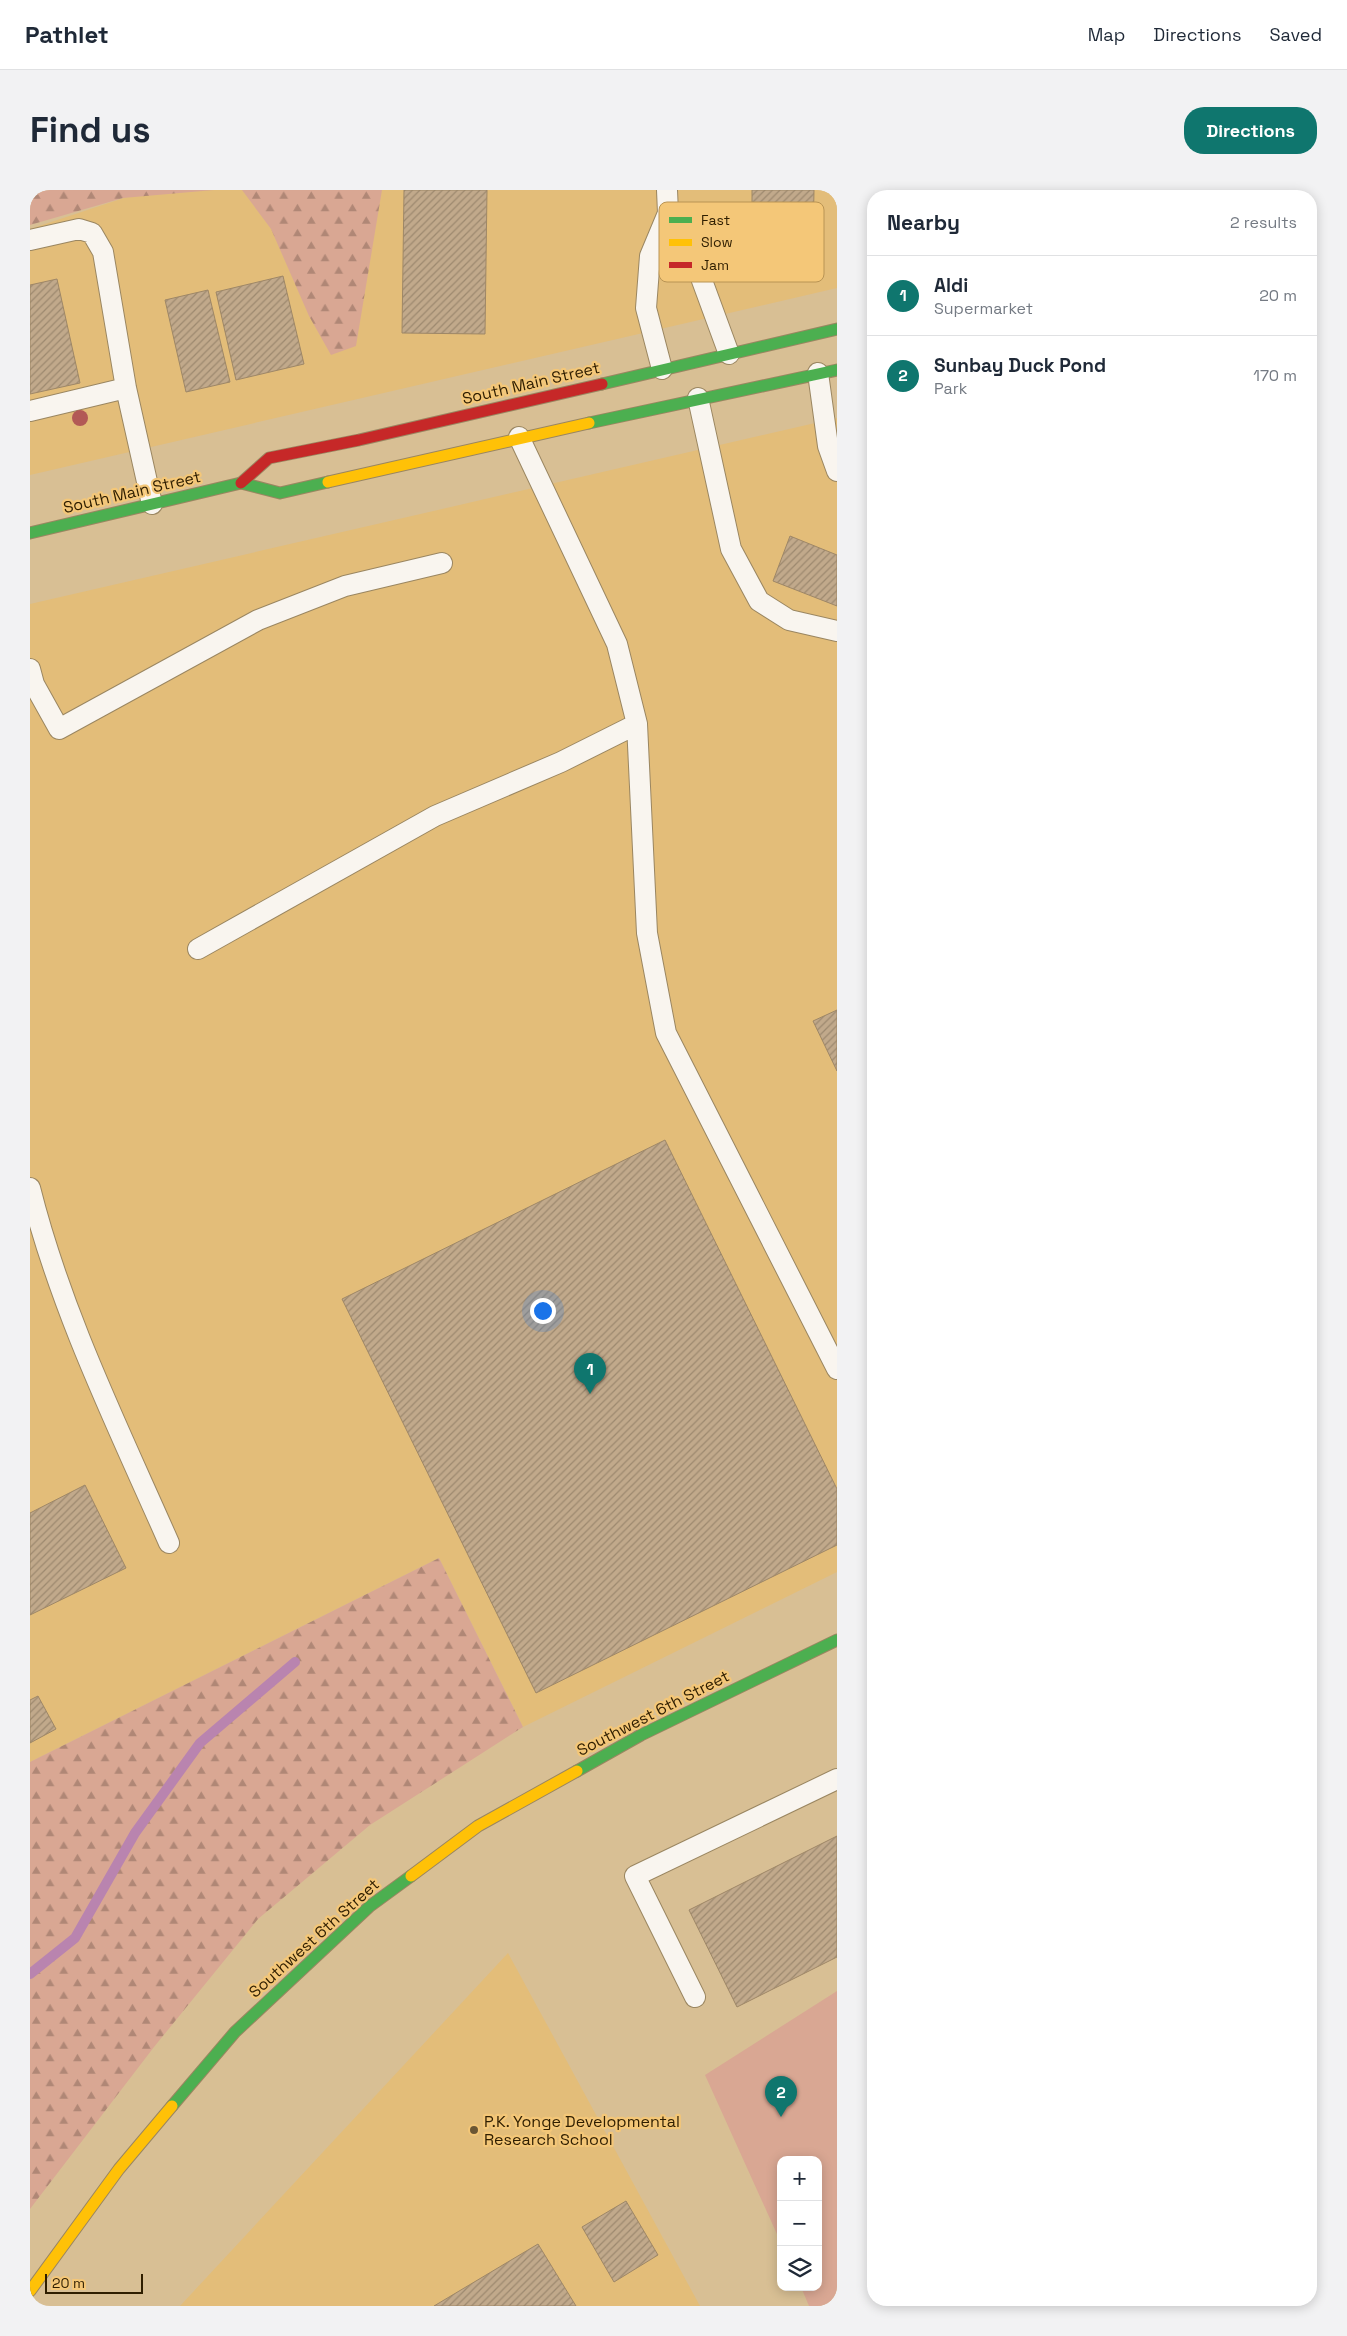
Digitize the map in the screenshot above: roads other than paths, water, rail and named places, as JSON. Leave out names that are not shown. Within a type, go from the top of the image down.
[{"type":"main road","name":"South Main Street","points":[[241,484],[269,458],[359,440],[837,330]]},
{"type":"main road","name":"South Main Street","points":[[30,533],[241,484],[280,494],[698,398],[828,372]]},
{"type":"main road","name":"Southwest 6th Street","points":[[30,2291],[118,2168],[235,2032],[370,1906],[478,1826],[641,1735],[837,1640]]},
{"type":"lane","points":[[30,240],[79,229],[92,233],[103,252],[126,388],[152,504]]},
{"type":"lane","points":[[659,234],[650,256],[646,308],[662,369]]},
{"type":"lane","points":[[703,282],[729,354]]},
{"type":"lane","points":[[828,372],[828,446],[837,471]]},
{"type":"lane","points":[[30,411],[126,388]]},
{"type":"lane","points":[[698,398],[731,549],[759,601],[788,620],[837,631]]},
{"type":"lane","points":[[519,438],[617,644],[637,724],[647,933],[666,1032],[837,1368]]},
{"type":"lane","points":[[30,669],[34,684],[58,728],[258,620],[345,586],[442,563]]},
{"type":"lane","points":[[198,949],[435,816],[561,762],[637,724]]},
{"type":"lane","points":[[30,1188],[60,1289],[93,1371],[169,1543]]},
{"type":"lane","points":[[695,1997],[635,1876],[837,1779]]},
{"type":"lane","points":[[30,2301],[36,2306]]},
{"type":"waterway","points":[[30,1974],[75,1938],[135,1833],[200,1743],[295,1662]]},
{"type":"place","name":"Aldi","points":[[590,1394]]},
{"type":"place","name":"Sunbay Duck Pond","points":[[781,2117]]},
{"type":"place","name":"P.K. Yonge Developmental Research School","points":[[474,2130]]}]
